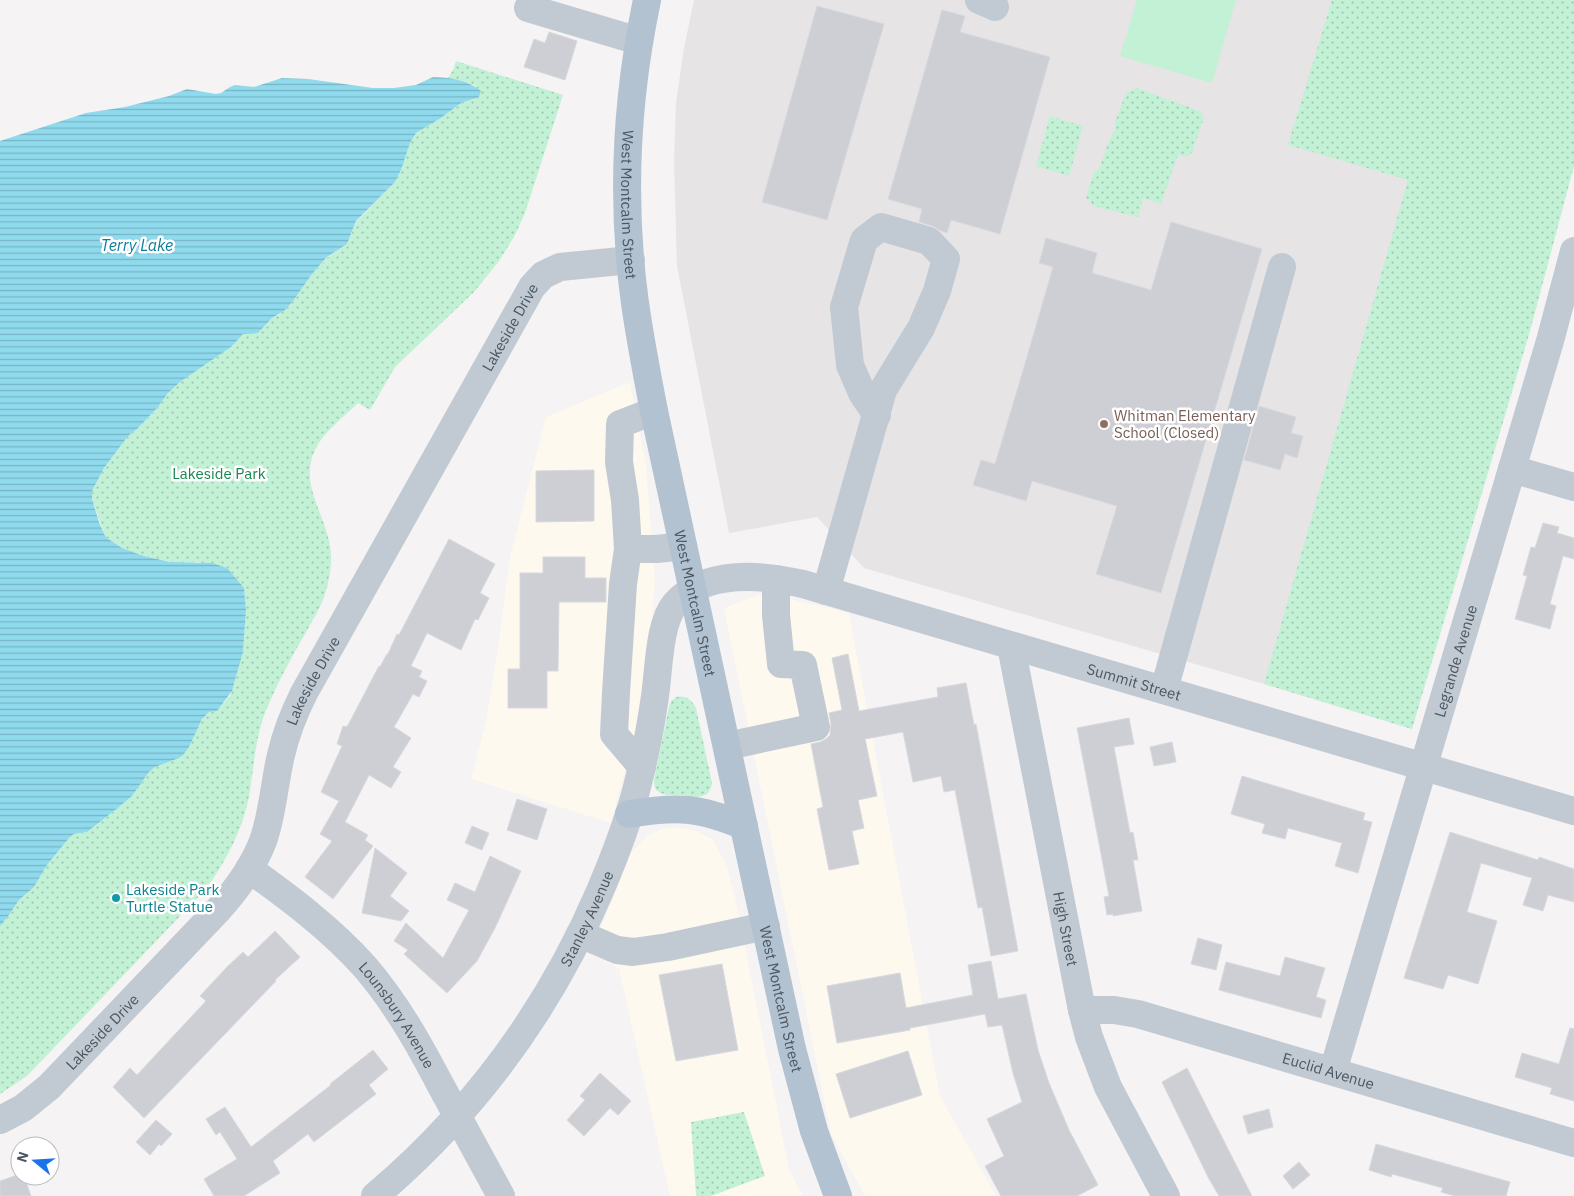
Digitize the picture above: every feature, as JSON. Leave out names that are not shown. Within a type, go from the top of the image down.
[{"type":"main road","name":"West Montcalm Street","points":[[647,0],[639,41],[628,146],[628,213],[635,303],[654,411],[792,1048],[814,1131],[838,1196]]},
{"type":"main road","points":[[629,814],[685,809],[720,816],[744,826]]},
{"type":"street","points":[[528,8],[639,41]]},
{"type":"street","points":[[826,590],[877,415],[883,390],[921,328],[937,291],[946,260],[929,240],[881,227],[864,240],[844,307],[850,364],[862,393],[877,415]]},
{"type":"street","name":"Legrande Avenue","points":[[1333,1071],[1550,341],[1574,251]]},
{"type":"street","name":"Lakeside Drive","points":[[0,1120],[23,1108],[49,1087],[236,890],[259,849],[268,826],[281,754],[290,725],[304,693],[532,288],[543,275],[560,267],[631,260]]},
{"type":"street","points":[[1164,690],[1282,267]]},
{"type":"street","points":[[642,767],[614,734],[623,584],[628,549],[625,500],[619,462],[620,424],[654,411]]},
{"type":"street","points":[[1512,468],[1574,487]]},
{"type":"street","points":[[628,549],[657,549],[683,546]]},
{"type":"street","name":"Summit Street","points":[[693,589],[734,577],[796,582],[1574,811]]},
{"type":"street","points":[[727,746],[816,727],[803,664],[781,664],[776,614],[776,579]]},
{"type":"street","name":"Stanley Avenue","points":[[375,1196],[432,1143],[483,1087],[526,1029],[552,988],[580,934],[608,872],[629,814],[642,767],[654,702],[663,628],[674,605],[693,589]]},
{"type":"street","name":"High Street","points":[[1012,646],[1082,1010],[1089,1037],[1108,1087],[1166,1196]]},
{"type":"street","name":"Lounsbury Avenue","points":[[249,869],[316,918],[365,967],[402,1016],[501,1196]]},
{"type":"street","points":[[580,934],[617,950],[633,952],[668,947],[766,926]]},
{"type":"street","name":"Euclid Avenue","points":[[1082,1010],[1114,1010],[1138,1014],[1574,1143]]},
{"type":"shaded area","name":"Whitman Elementary School (Closed)","points":[[694,0],[1574,0],[1412,729],[864,568],[817,517],[729,533],[677,266],[674,161],[676,103],[684,48]]},
{"type":"shaded area","points":[[630,382],[646,466],[655,581],[650,643],[636,729],[611,823],[471,779],[486,722],[510,557],[546,417]]},
{"type":"shaded area","points":[[764,593],[849,613],[940,1096],[996,1196],[865,1196],[831,1134],[724,608]]},
{"type":"shaded area","points":[[665,828],[697,831],[712,839],[726,864],[735,897],[789,1169],[803,1196],[670,1196],[619,969],[591,952],[631,853],[648,835]]},
{"type":"green space","points":[[1137,0],[1236,0],[1212,83],[1120,56]]},
{"type":"green space","points":[[1332,0],[1574,0],[1574,166],[1530,331],[1412,729],[1264,684],[1408,180],[1288,145]]},
{"type":"green space","name":"Lakeside Park","points":[[456,61],[563,95],[525,213],[514,237],[499,261],[474,292],[395,367],[370,410],[358,403],[329,430],[315,450],[311,461],[311,484],[330,547],[331,563],[328,586],[320,607],[285,670],[267,708],[257,741],[246,810],[238,834],[220,868],[206,889],[27,1076],[0,1094],[0,926],[19,900],[34,887],[47,865],[69,838],[74,834],[87,832],[132,796],[149,772],[155,767],[179,758],[189,747],[202,719],[209,712],[217,710],[230,696],[243,652],[246,610],[244,588],[200,562],[176,563],[144,556],[122,548],[104,534],[92,499],[92,491],[104,468],[128,436],[158,407],[168,393],[180,382],[231,347],[243,333],[258,333],[272,318],[279,315],[293,301],[312,274],[328,257],[347,244],[356,222],[395,182],[410,143],[416,133],[461,103],[479,97],[476,86],[448,78]]},
{"type":"green space","points":[[1136,88],[1200,111],[1204,117],[1192,153],[1187,156],[1178,155],[1161,204],[1143,198],[1138,217],[1093,206],[1086,197],[1094,172],[1099,169],[1116,128],[1114,125],[1126,93]]},
{"type":"green space","points":[[1050,116],[1083,126],[1069,176],[1036,166]]},
{"type":"green space","points":[[676,697],[688,698],[696,708],[712,783],[708,793],[704,795],[695,797],[663,794],[657,791],[655,786],[654,780],[669,707],[671,701]]},
{"type":"green space","points":[[744,1112],[765,1176],[711,1196],[696,1196],[691,1122]]},
{"type":"water","name":"Terry Lake","points":[[433,77],[452,79],[470,84],[481,91],[479,97],[461,103],[416,133],[410,143],[395,182],[356,221],[347,244],[327,257],[284,311],[272,318],[258,333],[243,334],[231,347],[180,382],[168,393],[158,407],[128,436],[104,468],[92,491],[92,499],[104,534],[122,548],[144,556],[170,562],[212,563],[228,569],[244,588],[246,610],[243,652],[232,691],[217,711],[209,712],[202,719],[189,747],[183,755],[155,767],[149,772],[132,796],[119,807],[87,832],[74,834],[69,838],[47,865],[34,887],[19,900],[0,926],[0,141],[86,113],[125,107],[169,96],[187,89],[216,94],[235,85],[254,87],[282,78],[308,79],[373,88],[394,88],[416,85]]},
{"type":"building","points":[[817,6],[884,24],[827,220],[762,202]]},
{"type":"building","points":[[942,10],[965,16],[960,32],[1050,57],[1000,234],[951,220],[947,233],[919,222],[922,209],[888,199]]},
{"type":"building","points":[[549,32],[577,41],[565,80],[524,67],[534,39],[545,43]]},
{"type":"building","points":[[1171,222],[1262,249],[1161,593],[1096,574],[1117,506],[1032,481],[1026,501],[973,485],[981,460],[995,464],[1024,367],[1053,267],[1039,263],[1046,238],[1097,253],[1092,273],[1151,290]]},
{"type":"building","points":[[1259,406],[1296,417],[1291,433],[1303,436],[1297,458],[1285,454],[1280,470],[1244,460]]},
{"type":"building","points":[[594,470],[594,521],[536,522],[536,471]]},
{"type":"building","points":[[1543,523],[1559,527],[1557,533],[1574,538],[1574,559],[1563,556],[1550,604],[1556,606],[1550,629],[1515,619],[1527,576],[1523,575],[1531,547],[1535,548]]},
{"type":"building","points":[[449,539],[495,564],[480,593],[489,598],[478,620],[475,619],[461,650],[427,633],[411,666],[422,671],[419,677],[427,681],[419,697],[413,694],[394,727],[411,738],[393,767],[401,772],[391,788],[369,775],[345,822],[368,835],[365,840],[373,846],[333,899],[305,877],[332,841],[320,834],[339,801],[321,792],[342,746],[337,744],[343,726],[347,727],[379,666],[388,654],[397,634],[399,635]]},
{"type":"building","points":[[543,557],[585,557],[585,578],[606,578],[606,602],[559,602],[558,671],[547,671],[547,708],[508,708],[508,669],[520,669],[520,573],[543,573]]},
{"type":"building","points":[[848,654],[859,711],[938,697],[937,688],[966,683],[974,725],[976,724],[1018,951],[991,956],[982,907],[978,908],[955,790],[944,792],[941,776],[913,782],[903,732],[865,739],[877,796],[858,800],[864,828],[852,831],[859,864],[829,870],[817,809],[823,807],[811,744],[820,742],[830,735],[829,713],[842,710],[832,658]]},
{"type":"building","points":[[1129,718],[1134,744],[1114,747],[1130,833],[1133,832],[1138,860],[1133,860],[1142,911],[1113,916],[1113,914],[1107,915],[1104,897],[1109,896],[1077,728]]},
{"type":"building","points":[[1172,742],[1176,762],[1154,766],[1150,747]]},
{"type":"building","points":[[1242,776],[1365,813],[1363,820],[1372,822],[1358,873],[1335,866],[1342,843],[1288,828],[1285,839],[1262,833],[1265,824],[1231,814]]},
{"type":"building","points":[[517,799],[547,809],[537,840],[507,830]]},
{"type":"building","points":[[472,826],[489,833],[482,850],[465,843]]},
{"type":"building","points":[[1450,832],[1538,860],[1539,857],[1574,869],[1574,902],[1548,895],[1543,911],[1523,905],[1532,878],[1481,863],[1467,912],[1497,921],[1478,984],[1448,975],[1443,989],[1404,978]]},
{"type":"building","points":[[375,848],[407,873],[390,896],[409,911],[401,921],[362,913]]},
{"type":"building","points":[[490,856],[521,871],[495,928],[477,961],[447,993],[404,954],[408,950],[394,941],[406,923],[443,958],[469,910],[447,900],[455,883],[475,892]]},
{"type":"building","points":[[275,931],[300,957],[275,980],[144,1118],[113,1087],[130,1068],[137,1075],[206,1001],[200,996],[227,967],[243,952],[248,957]]},
{"type":"building","points":[[1198,938],[1222,945],[1216,970],[1191,964]]},
{"type":"building","points":[[1285,957],[1325,968],[1316,997],[1326,1000],[1321,1018],[1219,990],[1226,962],[1280,976]]},
{"type":"building","points":[[991,961],[998,999],[1026,994],[1038,1050],[1049,1083],[1069,1130],[1098,1185],[1077,1196],[1001,1196],[985,1166],[1004,1156],[987,1119],[1022,1102],[1002,1025],[988,1027],[985,1014],[837,1043],[827,986],[900,973],[906,1008],[973,995],[968,965]]},
{"type":"building","points":[[722,964],[738,1050],[676,1061],[659,975]]},
{"type":"building","points":[[1570,1028],[1574,1029],[1574,1101],[1550,1094],[1552,1088],[1515,1077],[1522,1053],[1559,1064]]},
{"type":"building","points":[[373,1050],[388,1069],[369,1085],[376,1094],[314,1142],[308,1134],[273,1161],[280,1173],[244,1196],[214,1196],[204,1179],[237,1159],[220,1132],[216,1135],[206,1119],[225,1107],[251,1147]]},
{"type":"building","points":[[908,1051],[922,1095],[850,1118],[836,1074]]},
{"type":"building","points":[[1187,1068],[1252,1196],[1219,1196],[1208,1177],[1162,1082]]},
{"type":"building","points":[[600,1073],[631,1101],[618,1115],[610,1108],[584,1136],[567,1120],[585,1100],[580,1096]]},
{"type":"building","points":[[1269,1109],[1273,1127],[1248,1134],[1243,1116]]},
{"type":"building","points":[[156,1120],[172,1134],[161,1146],[159,1144],[150,1155],[136,1142]]},
{"type":"building","points":[[1376,1144],[1510,1182],[1506,1196],[1455,1196],[1441,1192],[1443,1188],[1392,1174],[1391,1177],[1369,1170]]},
{"type":"building","points":[[1299,1162],[1310,1175],[1293,1189],[1283,1176]]},
{"type":"building","points":[[10,1178],[10,1186],[28,1186],[31,1196],[0,1196],[0,1181]]},
{"type":"place","name":"Whitman Elementary School (Closed)","points":[[1104,424]]},
{"type":"place","name":"Lakeside Park Turtle Statue","points":[[116,898]]}]
